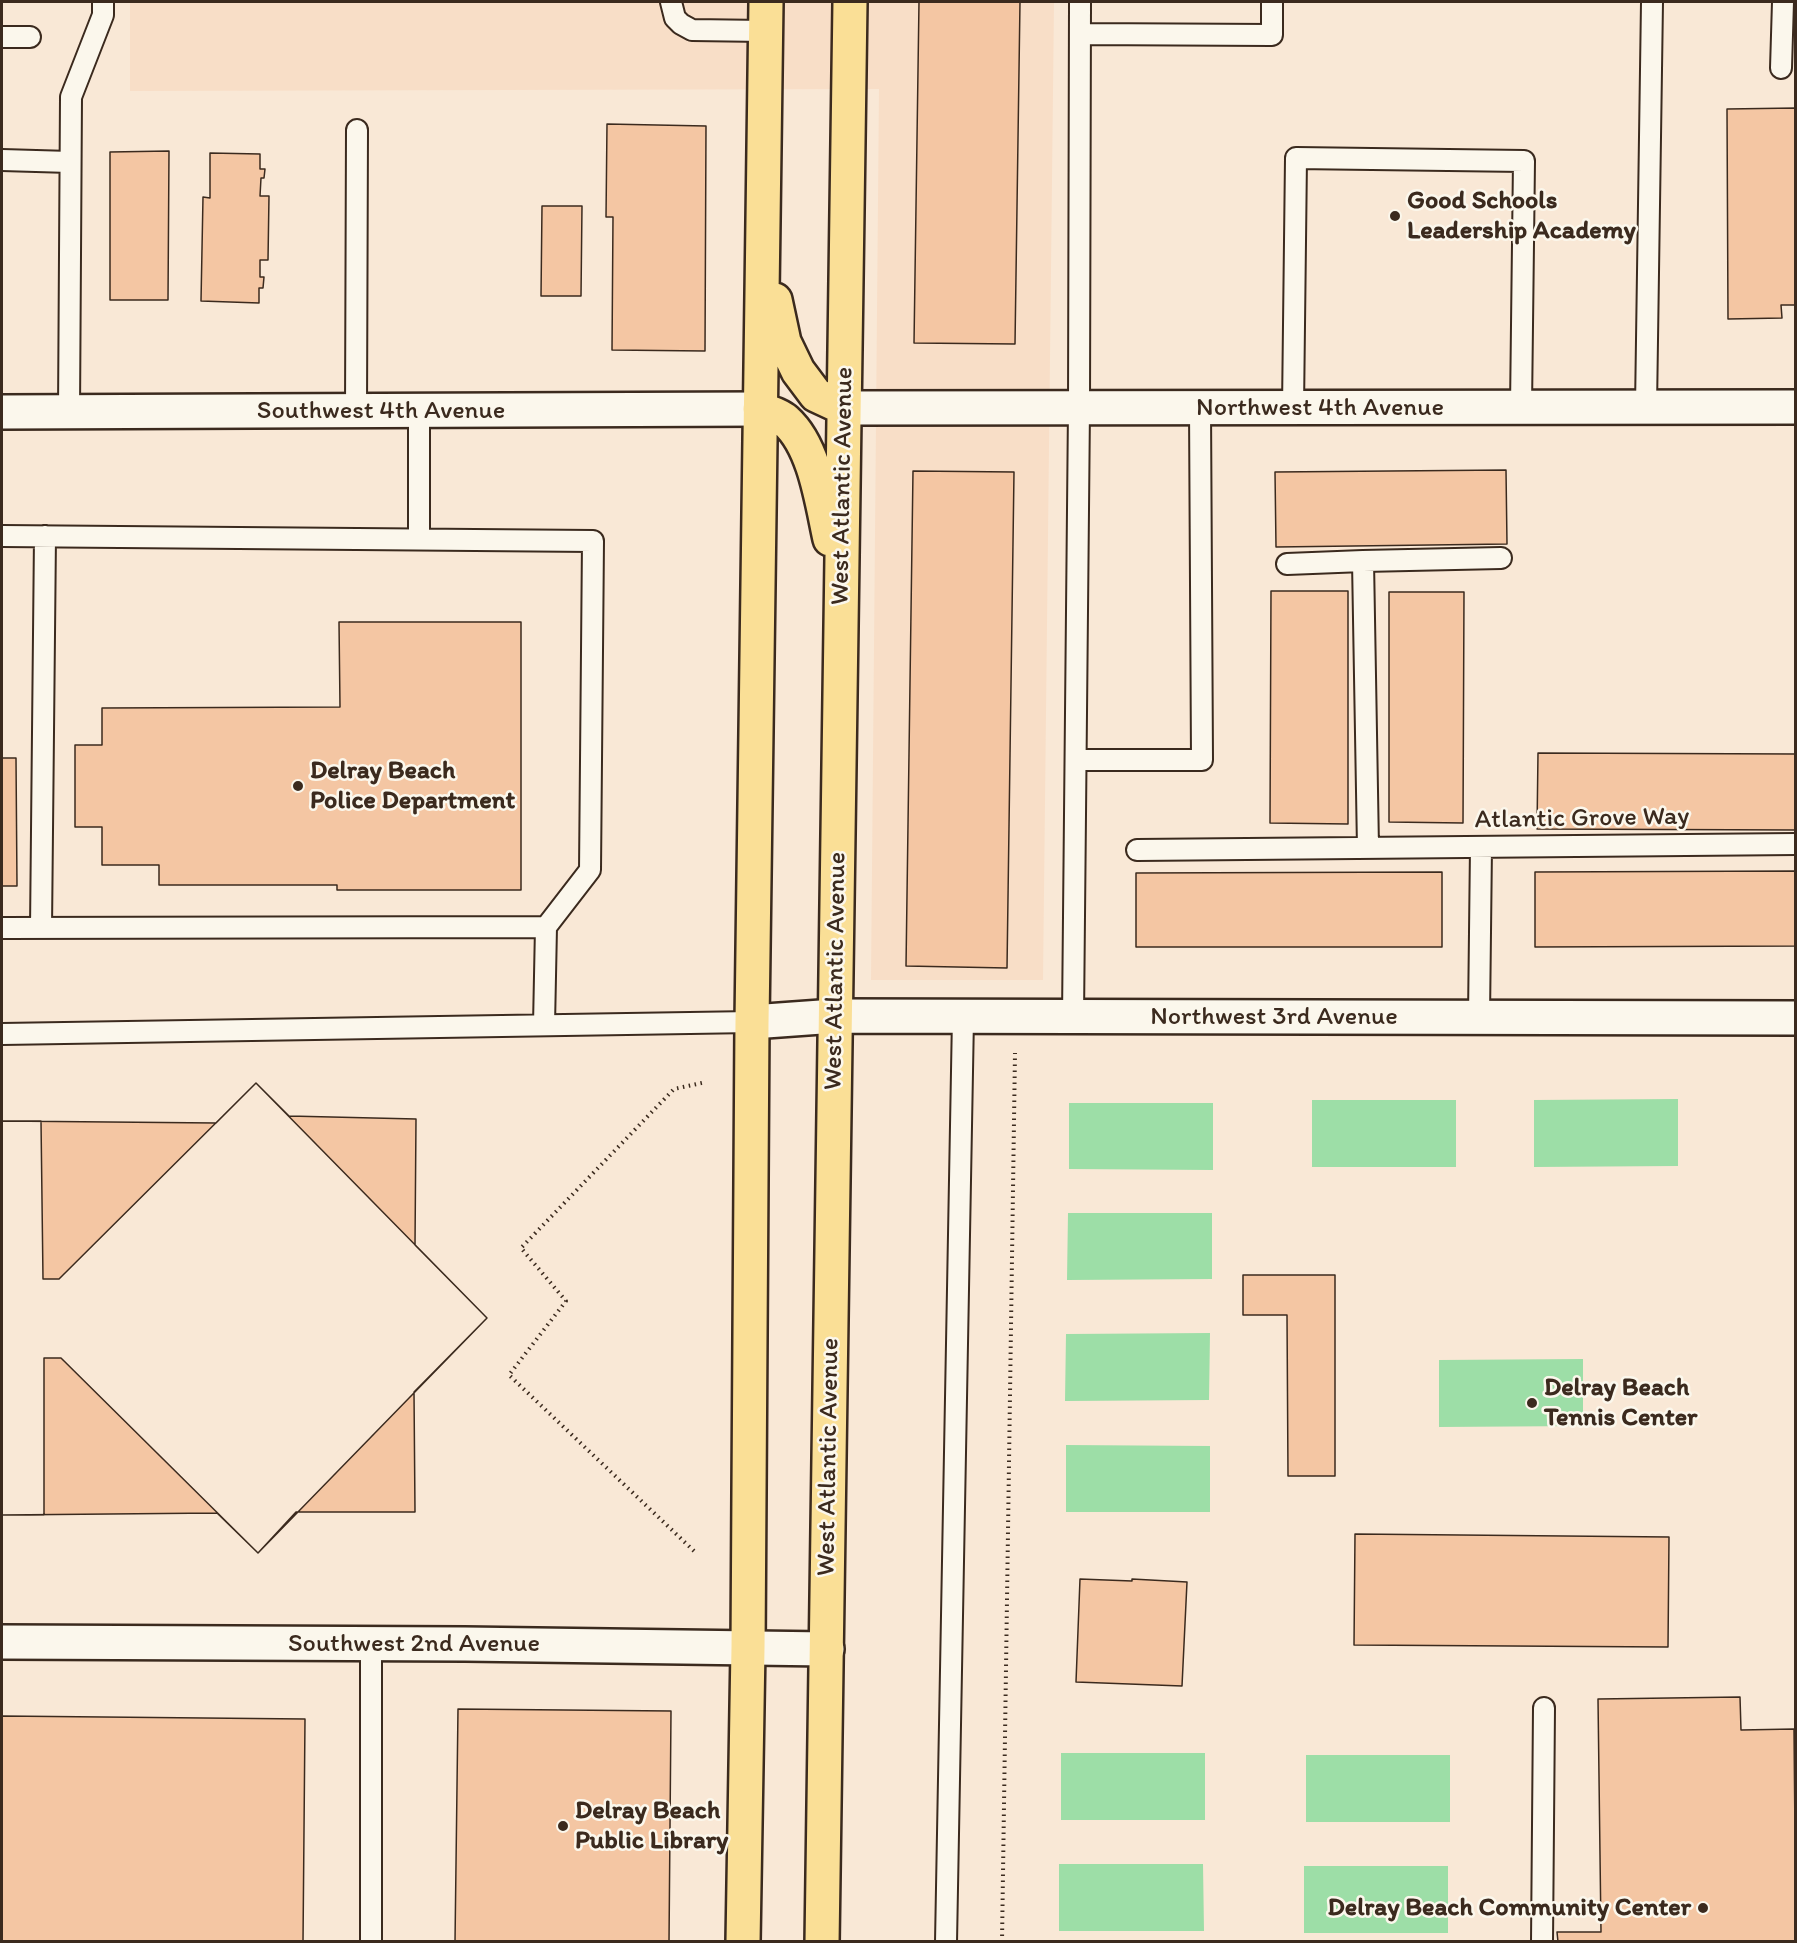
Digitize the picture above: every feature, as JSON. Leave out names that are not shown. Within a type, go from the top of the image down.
[{"type":"main road","name":"West Atlantic Avenue","points":[[822,1941],[850,2]]},
{"type":"main road","points":[[743,1941],[748,1648],[752,1022],[766,16]]},
{"type":"main road","points":[[763,236],[784,342],[798,371],[816,395],[844,408]]},
{"type":"main road","points":[[760,409],[785,419],[799,437],[815,471],[842,597]]},
{"type":"street","name":"Northwest 4th Avenue","points":[[844,408],[1796,407]]},
{"type":"street","name":"Southwest 4th Avenue","points":[[2,412],[760,409]]},
{"type":"street","name":"Northwest 3rd Avenue","points":[[752,1022],[835,1016],[1796,1018]]},
{"type":"street","name":"Southwest 2nd Avenue","points":[[2,1642],[371,1643],[827,1649]]},
{"type":"lane","points":[[69,412],[71,97],[103,15],[103,2]]},
{"type":"lane","points":[[671,2],[675,18],[692,30],[766,16]]},
{"type":"lane","points":[[1072,1017],[1079,408],[1080,2]]},
{"type":"lane","points":[[1080,34],[1272,35],[1272,2]]},
{"type":"lane","points":[[1646,407],[1652,2]]},
{"type":"lane","points":[[1781,68],[1783,2]]},
{"type":"lane","points":[[2,37],[30,37]]},
{"type":"lane","points":[[356,411],[357,130]]},
{"type":"lane","points":[[1293,408],[1296,158],[1524,161],[1521,407]]},
{"type":"lane","points":[[2,160],[70,162]]},
{"type":"lane","points":[[1076,760],[1202,760],[1200,408]]},
{"type":"lane","points":[[419,411],[419,539]]},
{"type":"lane","points":[[2,536],[593,541],[590,870],[546,927],[544,1025]]},
{"type":"lane","points":[[41,928],[45,536]]},
{"type":"lane","points":[[1287,564],[1500,558]]},
{"type":"lane","points":[[1363,561],[1368,848]]},
{"type":"lane","name":"Atlantic Grove Way","points":[[1137,850],[1796,844]]},
{"type":"lane","points":[[1479,1017],[1481,847]]},
{"type":"lane","points":[[2,928],[546,927]]},
{"type":"lane","points":[[946,1941],[963,1017]]},
{"type":"lane","points":[[2,1034],[752,1022]]},
{"type":"lane","points":[[371,1643],[371,1941]]},
{"type":"lane","points":[[1542,1941],[1544,1708]]},
{"type":"path","points":[[1002,1941],[1015,1053]]},
{"type":"path","points":[[694,1551],[509,1375],[566,1301],[521,1248],[674,1089],[706,1082]]},
{"type":"shaded area","points":[[130,2],[1054,2],[1043,980],[871,980],[879,89],[130,91]]},
{"type":"green space","points":[[1678,1099],[1678,1166],[1534,1167],[1534,1100]]},
{"type":"green space","points":[[1312,1100],[1456,1100],[1456,1167],[1312,1167]]},
{"type":"green space","points":[[1069,1103],[1213,1103],[1213,1170],[1069,1169]]},
{"type":"green space","points":[[1068,1213],[1212,1213],[1212,1279],[1067,1280]]},
{"type":"green space","points":[[1210,1333],[1209,1400],[1065,1401],[1066,1334]]},
{"type":"green space","points":[[1583,1359],[1583,1426],[1439,1427],[1439,1360]]},
{"type":"green space","points":[[1066,1445],[1210,1446],[1210,1512],[1066,1512]]},
{"type":"green space","points":[[1061,1753],[1205,1753],[1205,1820],[1061,1820]]},
{"type":"green space","points":[[1306,1755],[1450,1755],[1450,1822],[1306,1822]]},
{"type":"green space","points":[[1059,1864],[1203,1864],[1204,1931],[1059,1931]]},
{"type":"green space","points":[[1304,1866],[1448,1866],[1448,1933],[1304,1933]]},
{"type":"building","points":[[919,2],[1020,2],[1015,344],[914,343]]},
{"type":"building","points":[[1796,108],[1796,305],[1781,305],[1782,318],[1728,319],[1727,109]]},
{"type":"building","points":[[607,124],[706,126],[705,351],[612,350],[613,217],[606,217]]},
{"type":"building","points":[[169,151],[168,300],[110,300],[110,152]]},
{"type":"building","points":[[210,153],[260,154],[260,169],[265,169],[264,178],[261,178],[260,196],[269,196],[268,260],[260,260],[260,277],[264,277],[263,288],[259,288],[259,303],[201,301],[203,197],[210,198]]},
{"type":"building","points":[[542,206],[582,206],[581,296],[541,296]]},
{"type":"building","points":[[1506,470],[1507,544],[1276,547],[1275,472]]},
{"type":"building","points":[[913,471],[1014,472],[1007,968],[906,966]]},
{"type":"building","points":[[1271,591],[1348,591],[1348,824],[1270,823]]},
{"type":"building","points":[[1389,592],[1464,592],[1463,823],[1389,822]]},
{"type":"building","name":"Delray Beach Police Department","points":[[339,622],[521,622],[521,890],[337,890],[337,885],[159,885],[159,865],[102,865],[102,827],[75,827],[75,745],[102,745],[102,708],[340,707]]},
{"type":"building","points":[[1538,753],[1796,754],[1796,830],[1537,829]]},
{"type":"building","points":[[2,758],[16,758],[17,886],[2,886]]},
{"type":"building","points":[[1796,871],[1796,946],[1535,947],[1535,872]]},
{"type":"building","points":[[1442,872],[1442,947],[1136,947],[1136,873]]},
{"type":"building","points":[[256,1083],[487,1318],[258,1553],[61,1358],[44,1358],[44,1515],[2,1515],[2,1121],[41,1121],[43,1279],[59,1279]]},
{"type":"building","points":[[256,1083],[289,1116],[416,1119],[415,1245],[487,1318],[414,1392],[415,1512],[296,1512],[258,1553],[217,1513],[2,1515],[2,1121],[216,1123]]},
{"type":"building","points":[[1243,1275],[1335,1275],[1335,1476],[1288,1476],[1287,1315],[1243,1315]]},
{"type":"building","points":[[1355,1534],[1669,1537],[1668,1647],[1354,1645]]},
{"type":"building","points":[[1080,1579],[1187,1582],[1182,1686],[1076,1682]]},
{"type":"building","points":[[1740,1697],[1741,1730],[1794,1729],[1796,1942],[1558,1942],[1557,1932],[1601,1932],[1598,1699]]},
{"type":"building","name":"Delray Beach Public Library","points":[[458,1709],[671,1711],[669,1942],[455,1942]]},
{"type":"building","points":[[2,1716],[305,1719],[303,1942],[2,1942]]},
{"type":"place","name":"Good Schools Leadership Academy","points":[[1395,216]]},
{"type":"place","name":"Delray Beach Police Department","points":[[298,786]]},
{"type":"place","name":"Delray Beach Tennis Center","points":[[1532,1403]]},
{"type":"place","name":"Delray Beach Public Library","points":[[563,1826]]},
{"type":"place","name":"Delray Beach Community Center","points":[[1703,1908]]}]
